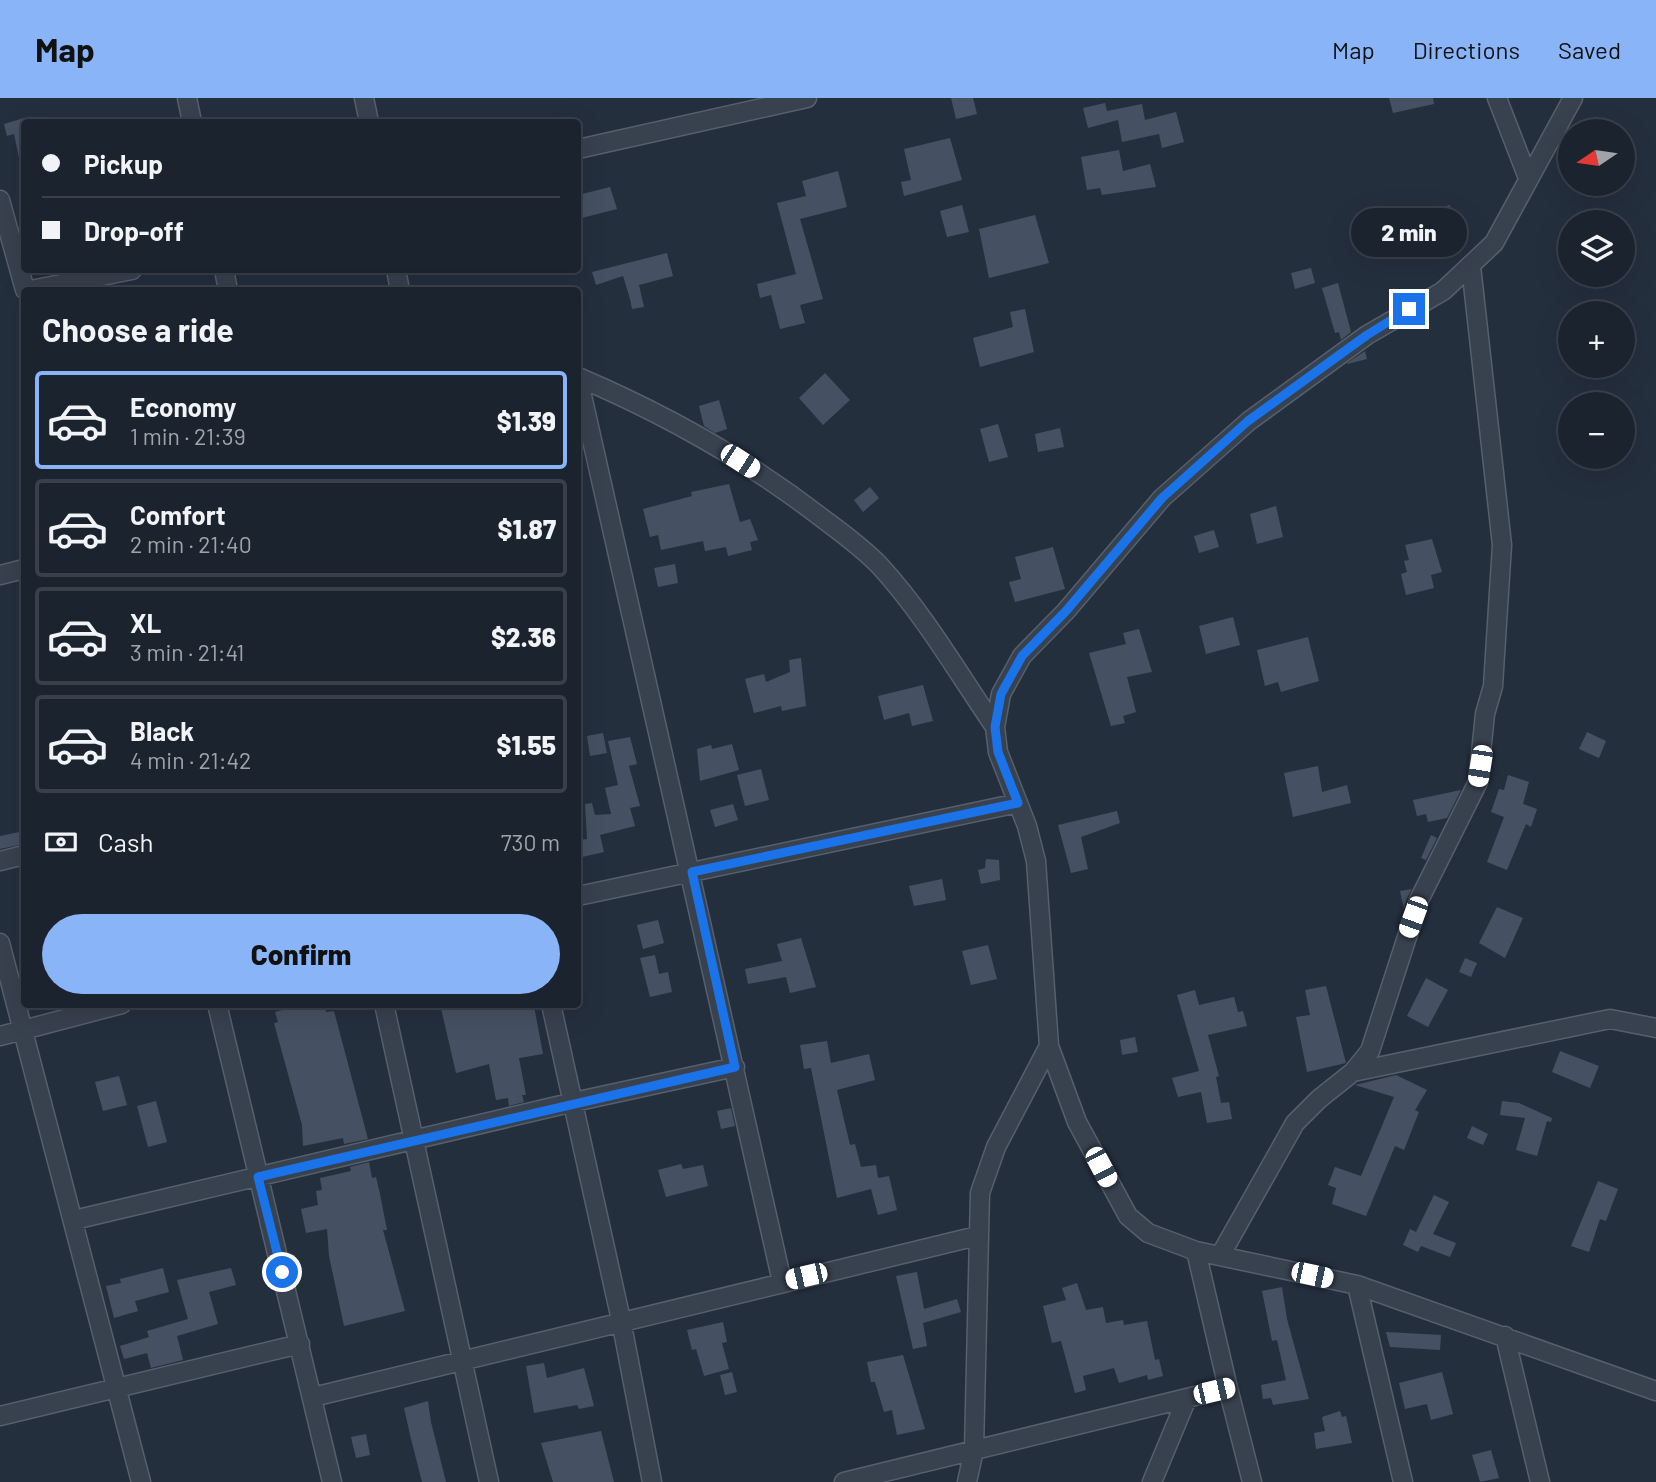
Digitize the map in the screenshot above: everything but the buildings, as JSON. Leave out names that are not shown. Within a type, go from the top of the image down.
[{"type":"street","points":[[187,98],[191,119]]},
{"type":"street","points":[[364,98],[368,119]]},
{"type":"street","points":[[581,148],[807,98]]},
{"type":"street","points":[[1497,98],[1528,178]]},
{"type":"street","points":[[1573,98],[1494,243],[1443,291],[1367,335],[1248,421],[1162,498],[1066,611],[1022,656],[1001,694],[995,727],[998,752],[1036,861],[1049,1046],[1077,1122],[1128,1216],[1148,1233],[1196,1251],[1357,1285],[1656,1391]]},
{"type":"street","points":[[0,200],[24,287]]},
{"type":"street","points":[[1220,1256],[1295,1123],[1319,1099],[1353,1072],[1370,1051],[1379,1031],[1419,900],[1478,782],[1482,734],[1493,686],[1502,545],[1471,267]]},
{"type":"street","points":[[47,287],[117,273]]},
{"type":"street","points":[[581,379],[650,409],[719,447],[783,488],[862,549],[904,593],[995,727]]},
{"type":"street","points":[[581,391],[692,872],[782,1282]]},
{"type":"street","points":[[0,575],[21,570]]},
{"type":"street","points":[[581,895],[1018,803]]},
{"type":"street","points":[[0,861],[21,856]]},
{"type":"street","points":[[0,943],[75,1220],[141,1482]]},
{"type":"street","points":[[0,1036],[107,1008]]},
{"type":"street","points":[[218,1008],[332,1482]]},
{"type":"street","points":[[385,1008],[416,1139],[489,1482]]},
{"type":"street","points":[[552,1008],[621,1320],[652,1482]]},
{"type":"street","points":[[1353,1072],[1610,1019],[1656,1028]]},
{"type":"street","points":[[967,1482],[974,1450],[980,1193],[996,1147],[1049,1046]]},
{"type":"street","points":[[75,1220],[574,1102],[735,1067]]},
{"type":"street","points":[[313,1397],[621,1320],[977,1236]]},
{"type":"street","points":[[1196,1251],[1252,1482]]},
{"type":"street","points":[[1357,1285],[1403,1482]]},
{"type":"street","points":[[1505,1336],[1540,1482]]},
{"type":"street","points":[[0,1416],[300,1344]]},
{"type":"street","points":[[844,1482],[1228,1388]]},
{"type":"street","points":[[1152,1482],[1187,1398]]},
{"type":"route","points":[[282,1272],[258,1177],[735,1067],[692,872],[1018,803],[998,752],[995,727],[1001,694],[1022,656],[1066,611],[1162,498],[1248,421],[1367,335],[1409,309]]}]
